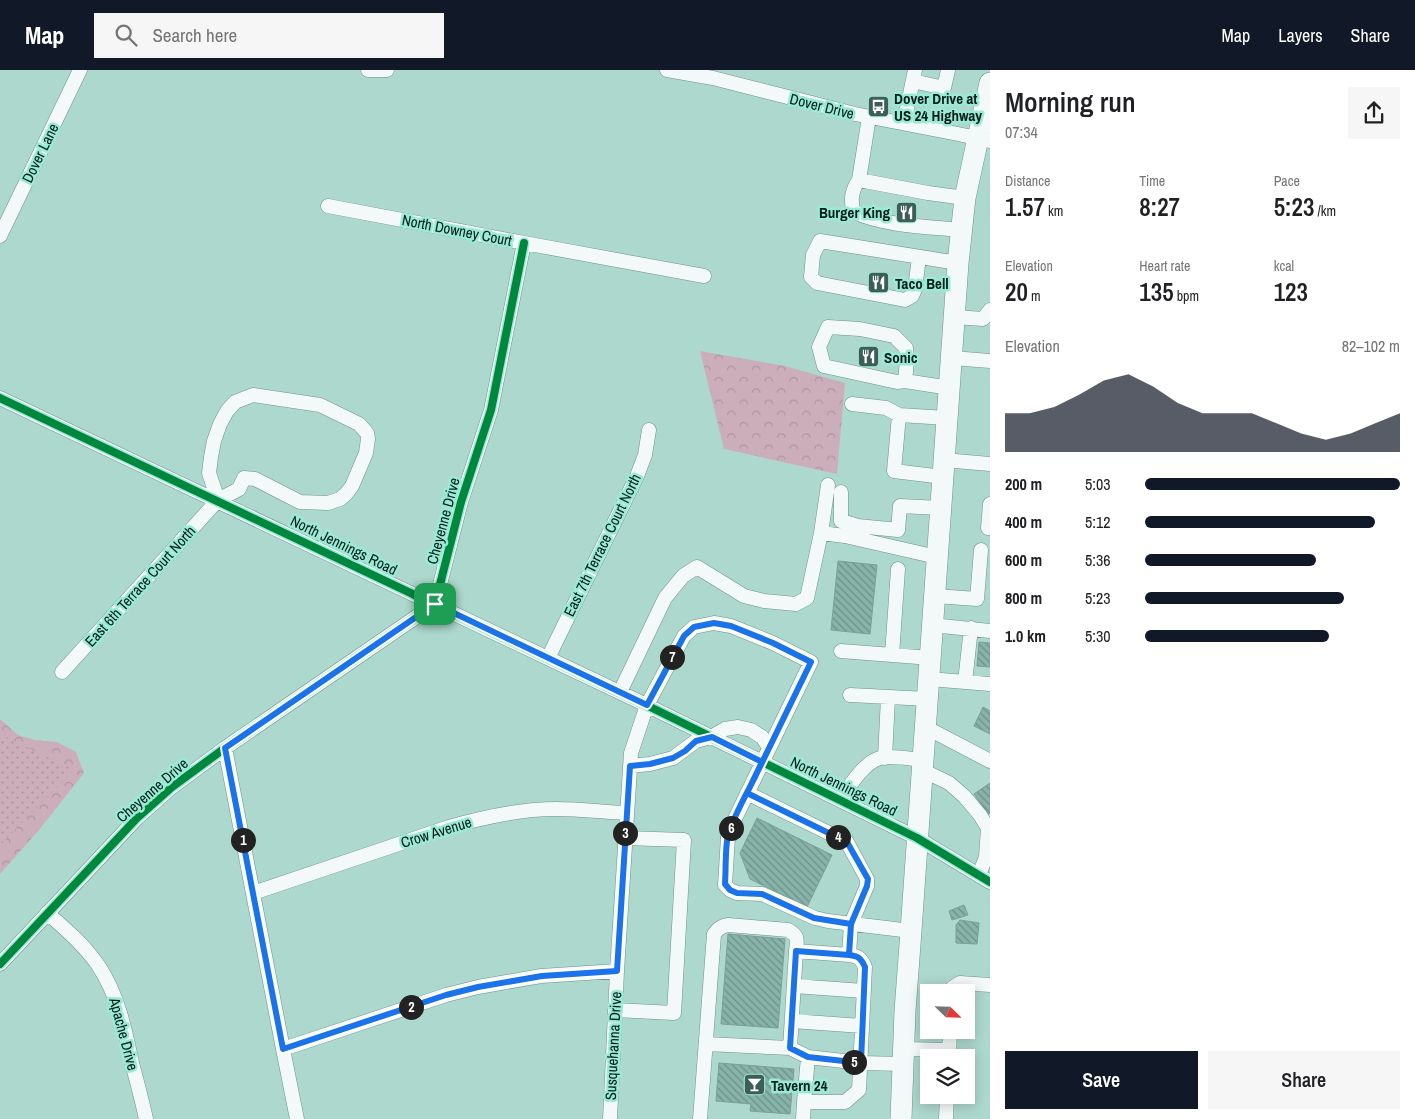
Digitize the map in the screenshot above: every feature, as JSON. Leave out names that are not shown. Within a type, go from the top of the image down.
[{"type":"highway","points":[[901,1119],[917,838],[958,263],[966,198],[984,140],[990,83]]},
{"type":"street","name":"Dover Lane","points":[[0,236],[80,70]]},
{"type":"street","points":[[368,70],[387,70]]},
{"type":"street","name":"Dover Drive","points":[[667,70],[712,78],[870,117],[984,140]]},
{"type":"street","points":[[904,124],[914,76],[944,88],[948,70]]},
{"type":"street","points":[[870,117],[859,180],[854,187],[851,205],[854,212],[898,224],[962,230]]},
{"type":"street","points":[[859,180],[966,198]]},
{"type":"street","name":"North Downey Court","points":[[328,206],[704,276]]},
{"type":"street","points":[[919,257],[915,289],[912,296],[905,300],[817,283],[811,277],[814,255],[820,241],[958,263]]},
{"type":"street","name":"Cheyenne Drive","points":[[0,964],[137,818],[172,787],[225,748],[435,604],[461,502],[491,410],[524,243]]},
{"type":"street","points":[[955,317],[983,318],[990,310]]},
{"type":"street","points":[[905,381],[906,348],[894,336],[860,329],[828,327],[819,347],[824,366],[897,382],[905,381],[950,388]]},
{"type":"street","points":[[952,358],[990,362]]},
{"type":"street","name":"East 6th Terrace Court North","points":[[62,672],[218,500],[239,488],[244,478],[256,479],[300,502],[328,503],[340,499],[352,486],[366,452],[367,433],[359,424],[320,405],[253,395],[235,402],[227,411],[220,424],[211,457],[209,473],[218,500]]},
{"type":"street","name":"North Jennings Road","points":[[0,398],[647,705],[917,838],[984,879]]},
{"type":"street","points":[[852,404],[886,408],[899,415],[948,418]]},
{"type":"street","points":[[899,415],[894,471],[990,464]]},
{"type":"street","name":"East 7th Terrace Court North","points":[[548,658],[636,476],[644,455],[649,430]]},
{"type":"street","points":[[620,692],[665,598],[683,576],[697,567],[744,596],[764,601],[796,604],[807,598],[821,532],[828,485]]},
{"type":"street","points":[[841,492],[841,521],[858,526],[898,530],[900,506],[941,508]]},
{"type":"street","points":[[988,528],[990,504]]},
{"type":"street","points":[[821,532],[937,557]]},
{"type":"street","points":[[935,596],[977,599],[980,550]]},
{"type":"street","points":[[892,655],[898,569]]},
{"type":"street","name":"Susquehanna Drive","points":[[610,1119],[626,813],[632,753],[647,705],[684,636],[694,627],[714,623],[731,626],[773,643],[811,662],[769,747]]},
{"type":"street","points":[[932,625],[990,630]]},
{"type":"street","points":[[965,682],[971,628]]},
{"type":"street","points":[[841,651],[931,658]]},
{"type":"street","points":[[850,695],[888,697],[965,682],[990,684]]},
{"type":"street","points":[[885,758],[888,697]]},
{"type":"street","points":[[630,766],[650,764],[673,758],[685,751],[696,741],[712,737],[725,729],[738,727],[751,730],[762,737],[769,747],[728,837],[725,884],[730,890],[737,893],[762,894],[814,918],[911,931]]},
{"type":"street","points":[[925,727],[990,760]]},
{"type":"street","points":[[225,748],[297,1119]]},
{"type":"street","points":[[840,800],[861,772],[871,762],[880,758],[922,765],[949,782],[964,796],[988,828],[984,879]]},
{"type":"street","points":[[747,793],[847,842],[868,879],[867,886],[851,924],[849,955]]},
{"type":"street","name":"Crow Avenue","points":[[253,893],[449,827],[479,819],[521,812],[556,809],[626,813]]},
{"type":"street","points":[[615,1010],[674,1013],[684,840],[625,838]]},
{"type":"street","name":"Apache Drive","points":[[47,913],[79,942],[98,966],[109,984],[126,1030],[146,1119]]},
{"type":"street","points":[[700,1119],[714,934],[718,928],[728,925],[788,930],[797,937],[790,1048]]},
{"type":"street","points":[[796,951],[857,956],[865,967],[859,1090],[844,1102],[804,1102]]},
{"type":"street","points":[[283,1049],[446,995],[478,987],[542,976],[617,971]]},
{"type":"street","points":[[958,984],[990,985]]},
{"type":"street","points":[[794,986],[864,991]]},
{"type":"street","points":[[792,1021],[862,1026]]},
{"type":"street","points":[[706,1044],[790,1048],[808,1057],[861,1063],[920,1055]]},
{"type":"street","points":[[803,1119],[808,1057]]},
{"type":"street","points":[[946,1119],[947,1104]]},
{"type":"green space","points":[[700,351],[785,366],[845,383],[837,474],[724,449]]},
{"type":"green space","points":[[0,719],[18,735],[35,740],[57,742],[76,752],[84,773],[39,830],[0,874]]},
{"type":"green space","points":[[0,734],[74,770],[0,845]]},
{"type":"building","points":[[838,561],[877,565],[870,634],[831,630]]},
{"type":"building","points":[[979,642],[990,643],[990,667],[977,666]]},
{"type":"building","points":[[983,707],[990,711],[990,734],[974,726]]},
{"type":"building","points":[[990,783],[990,813],[988,814],[974,794]]},
{"type":"building","points":[[757,818],[832,855],[807,907],[750,879],[740,853]]},
{"type":"building","points":[[964,905],[968,915],[952,920],[949,911]]},
{"type":"building","points":[[960,920],[979,923],[977,944],[956,943],[956,925]]},
{"type":"building","points":[[728,934],[785,939],[778,1028],[721,1024]]},
{"type":"building","name":"Tavern 24","points":[[719,1063],[794,1069],[790,1114],[750,1111],[751,1104],[716,1101]]},
{"type":"cycle path","points":[[0,964],[137,818],[172,787],[225,748],[435,604],[461,502],[491,410],[524,243]]},
{"type":"cycle path","points":[[0,398],[638,701],[917,838],[990,882]]},
{"type":"place","name":"Dover Drive at US 24 Highway","points":[[878,107]]},
{"type":"place","name":"Burger King","points":[[906,212]]},
{"type":"place","name":"Taco Bell","points":[[879,283]]},
{"type":"place","name":"Sonic","points":[[868,357]]},
{"type":"place","name":"Tavern 24","points":[[755,1085]]},
{"type":"route","points":[[435,604],[225,748],[283,1049],[446,995],[478,987],[542,976],[617,971],[630,766],[650,764],[673,758],[685,751],[696,741],[712,737],[762,762],[747,793],[847,842],[868,879],[867,886],[851,924],[849,955],[796,951],[790,1048],[808,1057],[861,1063],[865,967],[860,958],[849,955],[851,924],[814,918],[762,894],[737,893],[730,890],[725,884],[728,837],[731,827],[747,793],[758,770],[762,762],[769,747],[811,662],[773,643],[731,626],[714,623],[694,627],[684,636],[647,705],[435,604]]}]
